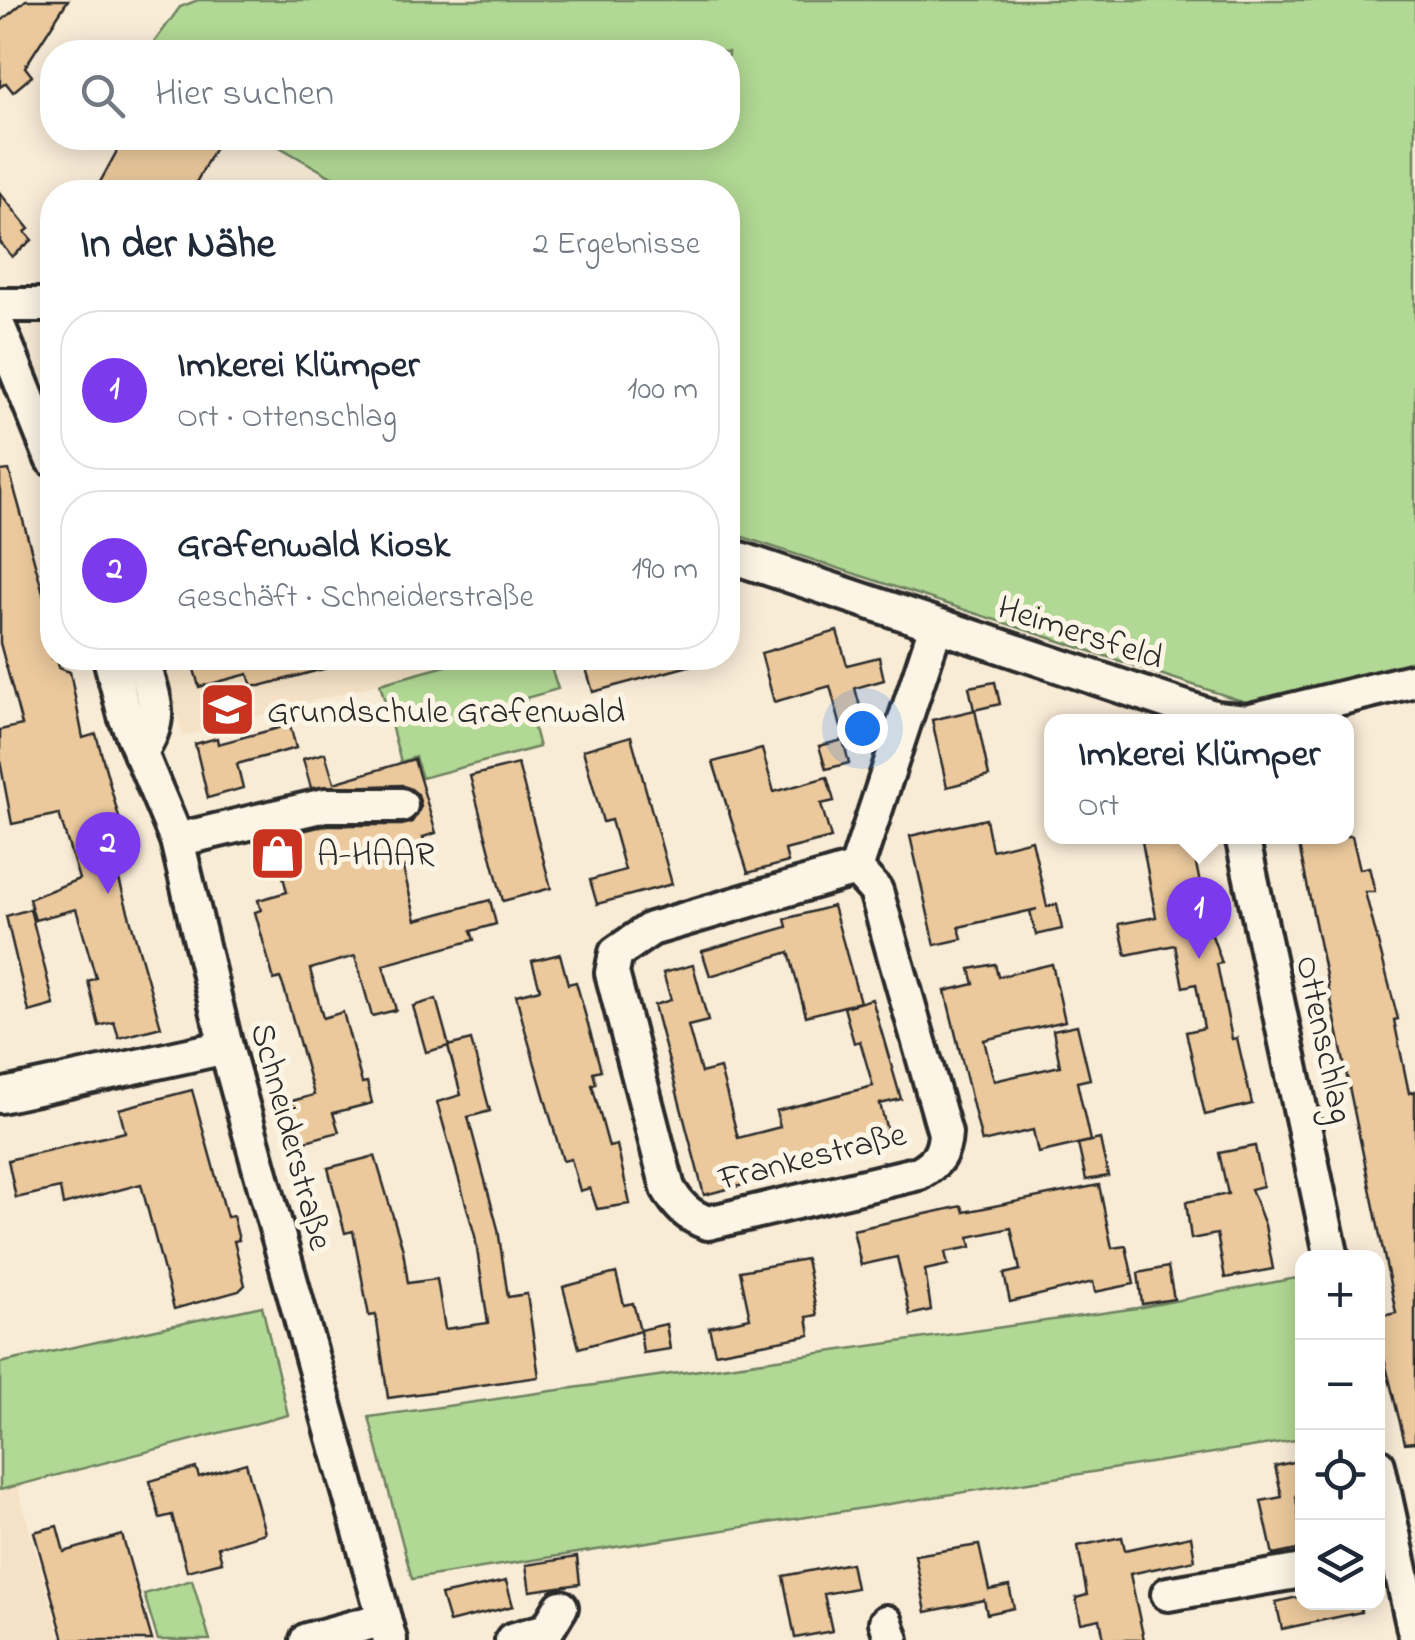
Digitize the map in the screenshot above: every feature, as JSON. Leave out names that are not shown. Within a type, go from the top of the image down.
[{"type":"street","points":[[0,304],[40,304]]},
{"type":"street","points":[[0,330],[40,392]]},
{"type":"street","name":"Heimersfeld","points":[[740,559],[1199,714]]},
{"type":"street","points":[[856,870],[936,626]]},
{"type":"street","name":"Schneiderstraße","points":[[114,670],[140,753],[177,840],[226,1047],[387,1629]]},
{"type":"street","points":[[140,753],[154,733],[158,712],[146,670]]},
{"type":"street","name":"Heimersfeld","points":[[1276,714],[1415,680]]},
{"type":"street","points":[[177,840],[325,805],[401,805]]},
{"type":"street","name":"Ottenschlag","points":[[1244,844],[1330,1250]]},
{"type":"street","name":"Frankestraße","points":[[856,870],[876,891],[944,1133],[938,1159],[919,1173],[708,1223],[694,1218],[682,1210],[668,1188],[612,974],[616,952],[651,929],[856,870]]},
{"type":"street","points":[[0,1096],[226,1047]]},
{"type":"street","points":[[1384,1520],[1388,1556],[1415,1634]]},
{"type":"street","points":[[1168,1594],[1295,1572]]},
{"type":"street","points":[[512,1640],[546,1630],[561,1607]]},
{"type":"street","points":[[307,1640],[387,1629]]},
{"type":"shaded area","name":"Grundschule Grafenwald","points":[[164,670],[430,670],[183,736]]},
{"type":"shaded area","points":[[17,1485],[61,1640],[0,1640],[0,1490]]},
{"type":"green space","points":[[198,0],[1415,0],[1415,664],[1248,703],[740,536],[740,180],[337,180],[285,150],[740,150],[740,40],[156,40],[180,7]]},
{"type":"green space","points":[[431,670],[552,670],[558,689],[526,698],[539,747],[422,778],[415,757],[401,762],[380,684]]},
{"type":"green space","points":[[1295,1278],[1295,1440],[412,1579],[369,1417],[1137,1308]]},
{"type":"green space","points":[[262,1306],[288,1415],[0,1490],[0,1363]]},
{"type":"green space","points":[[192,1580],[210,1640],[158,1640],[144,1594]]},
{"type":"building","points":[[26,0],[68,0],[25,67],[32,76],[13,92],[6,83],[0,87],[0,22]]},
{"type":"building","points":[[118,150],[214,150],[197,180],[101,180]]},
{"type":"building","points":[[0,193],[29,229],[25,232],[32,240],[12,257],[0,242]]},
{"type":"building","points":[[9,470],[40,582],[40,670],[70,672],[83,738],[96,734],[124,836],[108,841],[161,1027],[119,1038],[114,1022],[99,1026],[88,981],[96,978],[76,909],[35,920],[29,899],[79,879],[59,814],[12,824],[0,761],[0,730],[22,725],[0,643],[0,471]]},
{"type":"building","points":[[837,631],[847,665],[879,657],[884,680],[855,688],[864,721],[841,727],[830,686],[774,702],[761,653]]},
{"type":"building","points":[[194,670],[319,670],[260,686],[252,686],[248,674],[199,687]]},
{"type":"building","points":[[587,670],[674,670],[593,692]]},
{"type":"building","points":[[995,682],[1000,704],[974,710],[969,687]]},
{"type":"building","points":[[975,710],[989,776],[947,787],[932,720]]},
{"type":"building","points":[[290,725],[296,748],[237,764],[243,788],[208,798],[195,744],[217,738],[218,744]]},
{"type":"building","points":[[631,736],[672,884],[597,904],[590,880],[625,870],[611,820],[603,822],[583,750]]},
{"type":"building","points":[[843,740],[849,763],[826,769],[819,746]]},
{"type":"building","points":[[762,749],[774,792],[827,777],[834,801],[821,804],[831,838],[785,850],[788,862],[748,873],[713,762]]},
{"type":"building","points":[[325,753],[334,783],[414,759],[436,833],[423,837],[429,861],[403,868],[416,920],[490,900],[496,924],[471,931],[474,940],[383,965],[396,1010],[372,1016],[355,956],[310,969],[323,1018],[343,1012],[362,1083],[367,1082],[372,1103],[333,1113],[339,1132],[302,1142],[292,1101],[314,1095],[284,988],[280,978],[274,980],[255,912],[261,910],[258,900],[287,892],[273,838],[327,825],[402,825],[412,822],[421,806],[418,794],[402,785],[311,788],[303,759]]},
{"type":"building","points":[[518,764],[551,888],[503,901],[470,776]]},
{"type":"building","points":[[986,819],[992,850],[1032,840],[1047,907],[1057,904],[1062,929],[1036,935],[1030,911],[1037,909],[959,927],[962,939],[935,945],[910,836]]},
{"type":"building","points":[[1142,844],[1192,844],[1210,930],[1222,963],[1217,964],[1232,1039],[1237,1038],[1252,1104],[1205,1115],[1186,1032],[1204,1028],[1196,984],[1183,987],[1175,945],[1126,955],[1119,924],[1156,917]]},
{"type":"building","points":[[1299,844],[1354,844],[1360,869],[1369,867],[1375,892],[1365,892],[1398,1019],[1394,1020],[1409,1093],[1415,1091],[1415,1442],[1405,1443],[1385,1362],[1385,1315],[1396,1313],[1385,1250]]},
{"type":"building","points":[[833,906],[860,1002],[806,1016],[789,952],[710,976],[702,951],[787,927],[785,919]]},
{"type":"building","points":[[30,909],[54,1005],[29,1012],[6,916]]},
{"type":"building","points":[[560,954],[568,984],[576,982],[601,1070],[593,1072],[596,1084],[592,1085],[609,1147],[617,1145],[630,1204],[597,1209],[590,1188],[580,1191],[571,1159],[563,1161],[524,1026],[516,995],[540,989],[532,961]]},
{"type":"building","points":[[995,964],[998,977],[1052,964],[1065,1021],[984,1040],[994,1081],[1060,1066],[1053,1030],[1077,1025],[1090,1079],[1077,1082],[1090,1141],[1038,1153],[1033,1130],[982,1142],[945,991],[974,984],[970,969]]},
{"type":"building","points":[[693,965],[708,1021],[688,1026],[701,1073],[720,1068],[738,1138],[780,1127],[776,1111],[873,1086],[860,1041],[854,1043],[844,1007],[872,999],[901,1099],[880,1104],[889,1138],[749,1175],[751,1183],[704,1195],[654,1005],[671,1000],[663,973]]},
{"type":"building","points":[[436,999],[449,1046],[426,1052],[413,1006]]},
{"type":"building","points":[[471,1040],[490,1111],[468,1117],[498,1229],[508,1297],[527,1294],[539,1377],[388,1398],[376,1315],[369,1316],[353,1231],[345,1233],[328,1168],[375,1156],[403,1250],[408,1283],[437,1279],[445,1329],[488,1323],[475,1236],[437,1102],[461,1095],[448,1046]]},
{"type":"building","points":[[192,1090],[227,1217],[233,1216],[239,1240],[234,1241],[245,1285],[239,1291],[174,1309],[141,1184],[63,1205],[60,1188],[16,1198],[8,1160],[125,1132],[119,1109]]},
{"type":"building","points":[[1100,1139],[1108,1176],[1086,1180],[1078,1144]]},
{"type":"building","points":[[1255,1146],[1263,1186],[1251,1189],[1265,1225],[1273,1269],[1225,1278],[1217,1234],[1191,1239],[1186,1202],[1228,1194],[1219,1153]]},
{"type":"building","points":[[1099,1185],[1112,1248],[1126,1246],[1134,1284],[1095,1292],[1093,1282],[1010,1302],[1004,1274],[1020,1270],[1011,1228],[969,1237],[971,1247],[945,1252],[948,1265],[925,1270],[931,1310],[910,1315],[897,1257],[861,1265],[853,1230],[962,1206],[964,1212]]},
{"type":"building","points":[[806,1259],[817,1315],[807,1317],[810,1335],[715,1353],[709,1327],[750,1318],[740,1271]]},
{"type":"building","points":[[1168,1267],[1174,1299],[1142,1304],[1138,1273]]},
{"type":"building","points":[[616,1273],[624,1305],[633,1303],[640,1330],[666,1324],[670,1349],[643,1353],[640,1331],[579,1348],[563,1287]]},
{"type":"building","points":[[1295,1462],[1295,1550],[1273,1555],[1261,1501],[1282,1497],[1275,1466]]},
{"type":"building","points":[[246,1463],[265,1533],[218,1547],[222,1562],[187,1571],[172,1515],[160,1518],[150,1481],[196,1468],[199,1477]]},
{"type":"building","points":[[57,1526],[64,1552],[122,1535],[152,1640],[64,1640],[34,1532]]},
{"type":"building","points":[[1191,1536],[1195,1560],[1130,1574],[1144,1640],[1104,1640],[1100,1619],[1081,1623],[1076,1598],[1087,1595],[1078,1546],[1122,1537],[1125,1550]]},
{"type":"building","points":[[979,1545],[989,1590],[1009,1586],[1014,1608],[987,1614],[984,1600],[926,1612],[915,1555]]},
{"type":"building","points":[[577,1557],[580,1584],[530,1591],[526,1565]]},
{"type":"building","points":[[851,1563],[856,1588],[824,1594],[832,1631],[795,1638],[783,1576]]},
{"type":"building","points":[[506,1581],[513,1606],[449,1622],[441,1595]]},
{"type":"building","points":[[1295,1598],[1295,1610],[1361,1612],[1282,1629],[1276,1602]]},
{"type":"place","name":"Grundschule Grafenwald","points":[[228,710]]},
{"type":"place","name":"A-HAAR","points":[[278,853]]},
{"type":"place","name":"Grafenwald Kiosk","points":[[108,894]]},
{"type":"place","name":"Imkerei Klümper","points":[[1199,959]]}]
